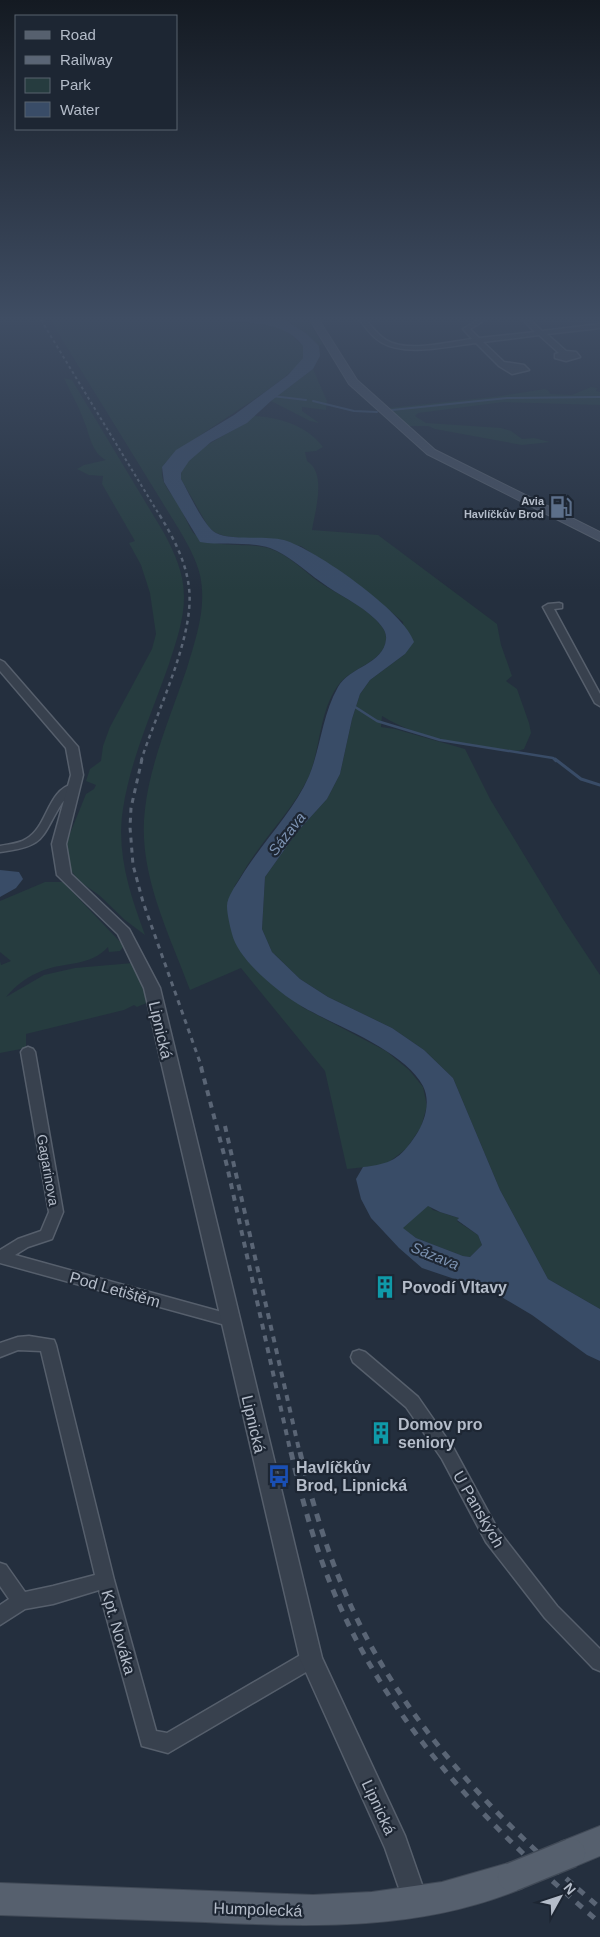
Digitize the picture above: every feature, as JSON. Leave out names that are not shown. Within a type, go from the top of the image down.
[{"type":"main road","points":[[385,410],[431,452],[600,537]]},
{"type":"main road","name":"Humpolecká","points":[[0,1899],[313,1911],[372,1908],[442,1898],[512,1876],[600,1841]]},
{"type":"street","points":[[536,608],[559,606]]},
{"type":"street","points":[[548,607],[596,688],[600,703]]},
{"type":"street","name":"Lipnická","points":[[0,664],[72,747],[77,775],[58,844],[64,875],[124,932],[152,988],[229,1320],[311,1659],[396,1845],[416,1902]]},
{"type":"street","points":[[0,849],[20,847],[37,837],[50,819],[63,793],[73,787]]},
{"type":"street","name":"Gagarinova","points":[[0,1257],[23,1243],[47,1235],[56,1212],[28,1052]]},
{"type":"street","name":"Pod Letištěm","points":[[0,1257],[229,1320]]},
{"type":"street","name":"Kpt. Nováka","points":[[0,1350],[13,1343],[30,1342],[48,1345],[105,1580],[149,1739],[168,1743],[311,1659]]},
{"type":"street","name":"U Panských","points":[[359,1357],[412,1402],[448,1454],[492,1536],[551,1612],[600,1662]]},
{"type":"street","points":[[0,1571],[21,1601]]},
{"type":"street","points":[[0,1616],[21,1601],[53,1595],[105,1580]]},
{"type":"green space","points":[[80,410],[90,410],[164,533],[181,572],[184,588],[184,606],[179,631],[136,754],[126,791],[121,825],[121,841],[126,873],[145,935],[125,920],[99,895],[79,881],[70,869],[65,846],[86,794],[94,789],[96,785],[86,781],[90,769],[101,761],[103,746],[110,727],[152,649],[156,634],[150,593],[141,565],[129,543],[135,541],[102,484],[103,476],[89,475],[77,469],[84,465],[106,460],[94,448]]},
{"type":"green space","points":[[106,410],[237,410],[183,448],[168,460],[162,469],[163,479],[192,531],[198,537],[207,541],[262,547],[278,552],[319,582],[369,614],[379,623],[385,633],[384,647],[380,653],[345,678],[333,693],[324,716],[309,776],[297,798],[250,860],[234,887],[302,1007],[386,1051],[409,1070],[423,1087],[427,1106],[421,1127],[406,1149],[385,1165],[347,1169],[325,1071],[241,968],[190,990],[164,924],[150,879],[146,856],[144,833],[145,809],[162,738],[194,645],[200,622],[202,599],[200,575],[189,547]]},
{"type":"green space","points":[[289,410],[302,410],[319,423],[310,421]]},
{"type":"green space","points":[[391,410],[438,410],[418,413],[415,416],[426,423],[501,428],[511,431],[522,439],[534,438],[550,442],[522,445],[435,429],[428,426],[408,426]]},
{"type":"green space","points":[[254,416],[273,418],[301,428],[323,447],[316,451],[305,452],[307,461],[317,474],[318,483],[317,503],[312,530],[378,535],[497,624],[501,645],[512,676],[506,681],[517,689],[529,723],[531,733],[524,749],[518,751],[448,741],[414,731],[382,716],[381,727],[395,729],[465,749],[490,799],[563,919],[600,975],[600,1309],[548,1279],[500,1190],[453,1078],[424,1050],[392,1028],[328,997],[300,979],[272,952],[262,929],[265,877],[297,832],[327,799],[340,774],[352,719],[360,694],[370,680],[405,654],[403,622],[364,589],[301,546],[225,536],[209,528],[181,479],[183,469],[199,451]]},
{"type":"green space","points":[[45,882],[63,882],[124,946],[120,951],[109,952],[108,947],[86,961],[52,967],[38,972],[23,981],[6,997],[44,975],[75,968],[133,963],[141,972],[149,1002],[137,1007],[134,1005],[124,1010],[26,1034],[26,1048],[0,1053],[0,961],[1,965],[11,961],[0,952],[0,901]]},
{"type":"green space","points":[[428,1205],[433,1210],[459,1218],[457,1221],[478,1235],[482,1245],[470,1257],[463,1256],[416,1238],[402,1228]]},
{"type":"water","name":"Sázava","points":[[240,410],[261,410],[247,423],[211,442],[189,461],[181,473],[181,479],[206,524],[216,533],[230,537],[284,540],[316,556],[336,568],[377,599],[407,629],[414,642],[405,654],[370,680],[360,694],[352,719],[340,774],[327,799],[297,832],[265,877],[262,929],[272,952],[300,979],[328,997],[392,1028],[424,1050],[453,1078],[500,1190],[548,1279],[600,1309],[600,1361],[587,1355],[532,1315],[493,1292],[422,1268],[399,1248],[371,1218],[361,1199],[356,1179],[363,1167],[388,1162],[405,1150],[419,1130],[426,1111],[427,1098],[423,1086],[414,1073],[386,1051],[369,1040],[303,1007],[283,994],[242,955],[232,934],[227,909],[230,895],[249,864],[286,815],[302,790],[313,765],[328,709],[338,687],[343,680],[379,654],[384,647],[386,639],[381,625],[369,614],[277,551],[262,546],[200,542],[164,482],[162,467],[176,450]],"holes":[[[428,1206],[459,1218],[457,1220],[478,1235],[482,1245],[470,1257],[416,1238],[403,1228]]]},
{"type":"water","points":[[0,870],[19,872],[23,879],[16,888],[0,897]]},
{"type":"waterway","points":[[352,410],[377,412]]},
{"type":"waterway","points":[[352,705],[377,721],[440,740],[553,758],[556,761]]},
{"type":"waterway","points":[[555,759],[581,779],[600,785]]},
{"type":"railway","points":[[96,410],[160,516]]},
{"type":"railway","points":[[141,761],[173,674],[186,629],[189,607],[189,588],[185,568],[174,540],[159,514]]},
{"type":"railway","points":[[142,759],[131,808],[130,827],[133,865],[143,902],[202,1068]]},
{"type":"railway","points":[[201,1067],[227,1166],[291,1454]]},
{"type":"railway","points":[[225,1126],[300,1454]]},
{"type":"railway","points":[[291,1452],[311,1529],[331,1586],[362,1651],[389,1696],[419,1738],[486,1817],[561,1889],[600,1923]]},
{"type":"railway","points":[[300,1452],[320,1526],[347,1598],[370,1644],[393,1682],[417,1718],[473,1786],[534,1849],[600,1908]]},
{"type":"place","name":"Avia Havlíčkův Brod","points":[[561,507]]},
{"type":"place","name":"Povodí Vltavy","points":[[385,1287]]},
{"type":"place","name":"Domov pro seniory","points":[[381,1433]]},
{"type":"place","name":"Havlíčkův Brod, Lipnická","points":[[279,1476]]}]
